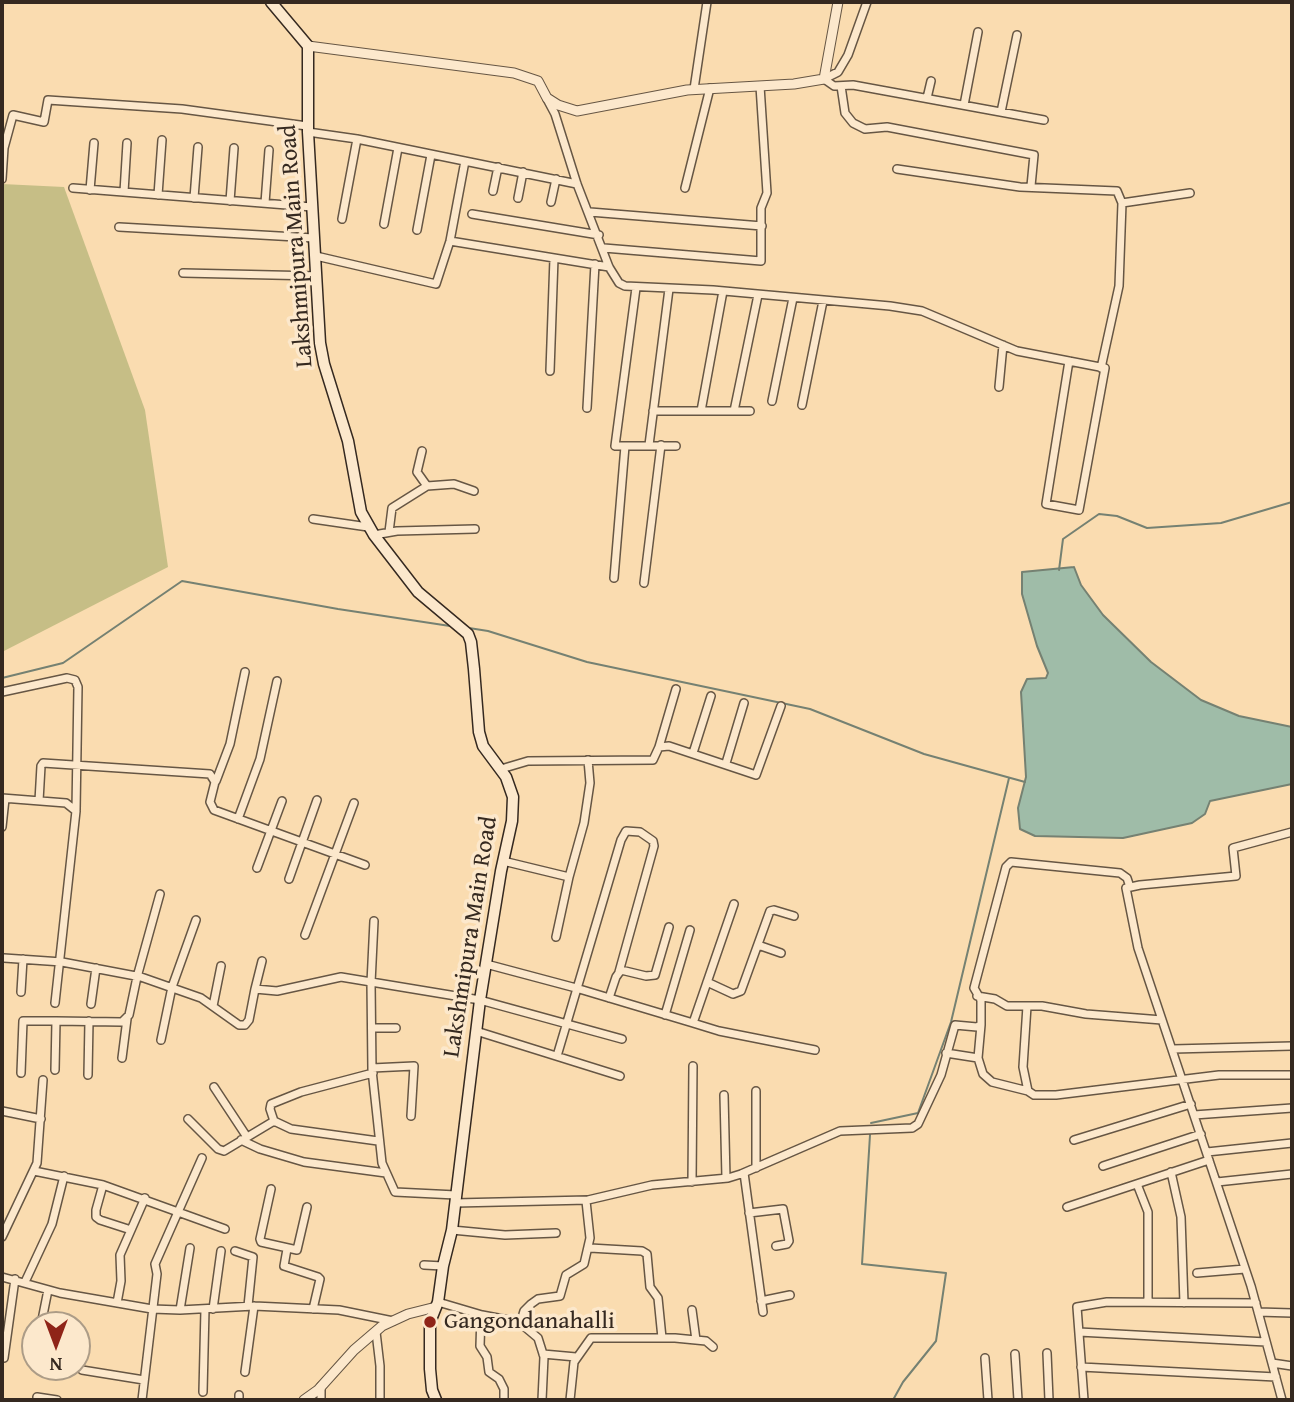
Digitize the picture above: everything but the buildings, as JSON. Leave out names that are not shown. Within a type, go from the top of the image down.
[{"type":"main road","points":[[271,2],[308,46]]},
{"type":"main road","name":"Lakshmipura Main Road","points":[[308,46],[307,129],[320,343],[348,441],[358,503],[371,531],[418,592],[468,634],[473,656],[482,746],[501,769],[511,786],[513,797],[512,821],[480,1000],[452,1230],[437,1304],[430,1322],[431,1380],[436,1400]]},
{"type":"street","points":[[694,89],[707,2]]},
{"type":"street","points":[[824,79],[838,2]]},
{"type":"street","points":[[547,98],[577,111],[694,89],[794,84],[824,79],[838,72],[848,55],[867,2]]},
{"type":"street","points":[[964,105],[978,32]]},
{"type":"street","points":[[1001,112],[1017,35]]},
{"type":"street","points":[[308,46],[514,73],[538,81],[555,114],[609,267],[619,283],[636,288],[723,291],[922,311],[1017,351],[1105,368],[1079,510],[1046,504],[1069,362]]},
{"type":"street","points":[[824,79],[834,86],[853,85],[1044,120]]},
{"type":"street","points":[[927,98],[931,81]]},
{"type":"street","points":[[604,248],[761,261],[761,208],[766,193],[760,86]]},
{"type":"street","points":[[841,86],[845,113],[853,123],[865,129],[887,127],[1034,155],[1031,186]]},
{"type":"street","points":[[685,188],[710,88]]},
{"type":"street","points":[[2,111],[44,122],[48,100],[182,109],[307,129],[578,184]]},
{"type":"street","points":[[2,179],[4,149],[13,115]]},
{"type":"street","points":[[342,219],[357,139]]},
{"type":"street","points":[[158,195],[162,141]]},
{"type":"street","points":[[90,190],[94,143]]},
{"type":"street","points":[[124,192],[127,143]]},
{"type":"street","points":[[194,198],[198,147]]},
{"type":"street","points":[[384,223],[398,148]]},
{"type":"street","points":[[230,201],[234,149]]},
{"type":"street","points":[[265,203],[269,150]]},
{"type":"street","points":[[417,230],[431,155]]},
{"type":"street","points":[[316,256],[436,284],[450,241],[465,161]]},
{"type":"street","points":[[493,191],[498,167]]},
{"type":"street","points":[[897,169],[1020,187],[1117,191],[1122,203],[1119,286],[1101,368]]},
{"type":"street","points":[[518,198],[523,172]]},
{"type":"street","points":[[551,201],[556,179]]},
{"type":"street","points":[[73,188],[312,207]]},
{"type":"street","points":[[1122,203],[1190,193]]},
{"type":"street","points":[[590,212],[762,226]]},
{"type":"street","points":[[472,214],[599,235]]},
{"type":"street","points":[[119,227],[314,238]]},
{"type":"street","points":[[450,241],[609,267]]},
{"type":"street","points":[[550,371],[554,258]]},
{"type":"street","points":[[587,408],[595,264]]},
{"type":"street","points":[[183,274],[317,276]]},
{"type":"street","points":[[636,288],[615,446],[676,446]]},
{"type":"street","points":[[649,445],[669,289]]},
{"type":"street","points":[[701,411],[723,291]]},
{"type":"street","points":[[734,411],[758,295]]},
{"type":"street","points":[[772,401],[793,298]]},
{"type":"street","points":[[802,405],[823,301]]},
{"type":"street","points":[[999,387],[1003,345]]},
{"type":"street","points":[[653,411],[750,411]]},
{"type":"street","points":[[614,578],[625,446]]},
{"type":"street","points":[[644,583],[661,446]]},
{"type":"street","points":[[422,451],[417,472],[427,486]]},
{"type":"street","points":[[389,532],[392,508],[427,486],[454,484],[474,491]]},
{"type":"street","points":[[313,519],[371,531],[475,529]]},
{"type":"street","points":[[245,672],[230,744],[215,782],[210,806],[218,812],[365,864]]},
{"type":"street","points":[[2,692],[67,678],[75,680],[78,687],[76,811],[55,1003]]},
{"type":"street","points":[[238,819],[260,759],[277,681]]},
{"type":"street","points":[[501,769],[528,761],[653,760],[676,689]]},
{"type":"street","points":[[693,753],[711,696]]},
{"type":"street","points":[[726,763],[744,703]]},
{"type":"street","points":[[659,747],[669,746],[756,775],[782,706]]},
{"type":"street","points":[[556,937],[584,823],[590,783],[588,760]]},
{"type":"street","points":[[39,801],[43,763],[198,772],[210,774],[215,782]]},
{"type":"street","points":[[2,827],[4,799],[66,803],[76,811]]},
{"type":"street","points":[[289,879],[317,800]]},
{"type":"street","points":[[257,868],[282,801]]},
{"type":"street","points":[[305,935],[354,803]]},
{"type":"street","points":[[557,1056],[621,839],[626,831],[640,832],[653,841],[654,846],[619,972],[609,998]]},
{"type":"street","points":[[1282,1400],[1245,1269],[1138,948],[1126,888],[1236,876],[1233,848],[1292,832]]},
{"type":"street","points":[[503,861],[569,877]]},
{"type":"street","points":[[1130,887],[1120,873],[1011,862],[1006,867],[974,988],[976,996],[981,1000],[978,1058],[983,1074],[992,1082],[1034,1095],[1056,1095],[1219,1074],[1292,1075]]},
{"type":"street","points":[[121,1058],[127,1019],[160,894]]},
{"type":"street","points":[[693,1023],[734,904]]},
{"type":"street","points":[[707,982],[733,994],[741,991],[772,909],[794,916]]},
{"type":"street","points":[[161,1040],[172,987],[196,920]]},
{"type":"street","points":[[374,921],[371,983],[372,1070],[378,1141],[382,1163],[392,1188],[399,1194],[456,1199],[586,1200],[652,1185],[726,1178],[744,1173],[840,1131],[912,1128],[918,1124],[940,1075],[954,1025],[981,1025]]},
{"type":"street","points":[[619,972],[628,970],[646,976],[654,975],[669,927]]},
{"type":"street","points":[[665,1015],[690,930]]},
{"type":"street","points":[[758,945],[781,953]]},
{"type":"street","points":[[4,958],[59,962],[137,977],[201,998],[239,1025],[245,1025],[249,1020],[262,961]]},
{"type":"street","points":[[21,992],[23,959]]},
{"type":"street","points":[[486,964],[719,1031],[815,1050]]},
{"type":"street","points":[[214,1006],[221,966]]},
{"type":"street","points":[[92,1004],[96,968]]},
{"type":"street","points":[[255,989],[277,991],[341,977],[355,978],[371,983],[480,1000],[622,1039]]},
{"type":"street","points":[[976,996],[995,999],[1007,1006],[1163,1020]]},
{"type":"street","points":[[1027,1006],[1023,1059],[1028,1091]]},
{"type":"street","points":[[21,1073],[23,1021],[122,1022],[127,1019]]},
{"type":"street","points":[[55,1070],[56,1021]]},
{"type":"street","points":[[88,1075],[89,1021]]},
{"type":"street","points":[[372,1028],[396,1028]]},
{"type":"street","points":[[476,1031],[620,1076]]},
{"type":"street","points":[[1173,1049],[1292,1046]]},
{"type":"street","points":[[946,1053],[978,1058]]},
{"type":"street","points":[[378,1141],[291,1129],[274,1121],[271,1104],[372,1070],[414,1066],[411,1116]]},
{"type":"street","points":[[692,1182],[693,1066]]},
{"type":"street","points":[[2,1237],[37,1163],[43,1080]]},
{"type":"street","points":[[214,1087],[244,1138],[296,1160],[386,1173]]},
{"type":"street","points":[[756,1091],[756,1168]]},
{"type":"street","points":[[724,1095],[726,1178]]},
{"type":"street","points":[[1074,1140],[1191,1104]]},
{"type":"street","points":[[1194,1115],[1292,1108]]},
{"type":"street","points":[[2,1111],[41,1119]]},
{"type":"street","points":[[188,1119],[218,1149],[224,1151],[274,1121]]},
{"type":"street","points":[[1103,1166],[1201,1134]]},
{"type":"street","points":[[1067,1207],[1171,1172],[1208,1156],[1292,1143]]},
{"type":"street","points":[[142,1400],[157,1274],[155,1261],[202,1158]]},
{"type":"street","points":[[34,1171],[103,1185],[225,1229]]},
{"type":"street","points":[[1171,1172],[1181,1217],[1184,1303]]},
{"type":"street","points":[[744,1173],[762,1312]]},
{"type":"street","points":[[1217,1182],[1292,1174]]},
{"type":"street","points":[[25,1282],[52,1224],[64,1176]]},
{"type":"street","points":[[1137,1184],[1148,1212],[1148,1302]]},
{"type":"street","points":[[103,1185],[96,1217],[131,1230]]},
{"type":"street","points":[[271,1189],[261,1242],[298,1249],[307,1206]]},
{"type":"street","points":[[117,1303],[121,1281],[120,1255],[145,1198]]},
{"type":"street","points":[[520,1324],[524,1311],[531,1304],[538,1299],[560,1296],[566,1275],[584,1264],[590,1248],[586,1200]]},
{"type":"street","points":[[749,1213],[783,1209],[789,1241],[776,1246]]},
{"type":"street","points":[[452,1230],[505,1235],[556,1233]]},
{"type":"street","points":[[180,1310],[190,1248]]},
{"type":"street","points":[[590,1248],[642,1251],[647,1254],[650,1287],[658,1298],[662,1338]]},
{"type":"street","points":[[287,1249],[284,1266],[320,1279],[313,1309]]},
{"type":"street","points":[[203,1392],[209,1309],[221,1251]]},
{"type":"street","points":[[235,1251],[253,1257],[245,1372]]},
{"type":"street","points":[[424,1265],[443,1266]]},
{"type":"street","points":[[1197,1273],[1245,1269]]},
{"type":"street","points":[[2,1277],[48,1290],[152,1309],[251,1306],[313,1309],[365,1314],[393,1321]]},
{"type":"street","points":[[4,1358],[15,1279]]},
{"type":"street","points":[[44,1311],[48,1290]]},
{"type":"street","points":[[761,1301],[790,1295]]},
{"type":"street","points":[[1084,1400],[1077,1307],[1107,1302],[1184,1303],[1292,1313]]},
{"type":"street","points":[[304,1400],[376,1332],[393,1321],[437,1304],[508,1319],[520,1324],[538,1338],[543,1354],[541,1400]]},
{"type":"street","points":[[692,1310],[696,1340]]},
{"type":"street","points":[[481,1315],[480,1346],[487,1356],[489,1372],[499,1379],[503,1400]]},
{"type":"street","points":[[376,1332],[380,1400]]},
{"type":"street","points":[[1079,1332],[1266,1342]]},
{"type":"street","points":[[570,1400],[573,1362],[591,1338],[696,1340],[706,1341],[713,1347]]},
{"type":"street","points":[[1047,1353],[1049,1400]]},
{"type":"street","points":[[543,1354],[576,1357]]},
{"type":"street","points":[[1015,1354],[1018,1400]]},
{"type":"street","points":[[985,1358],[988,1400]]},
{"type":"street","points":[[1272,1363],[1292,1366]]},
{"type":"street","points":[[1081,1367],[1276,1377]]},
{"type":"street","points":[[91,1371],[144,1380]]},
{"type":"street","points":[[321,1386],[321,1400]]},
{"type":"street","points":[[37,1397],[57,1400]]},
{"type":"shaded area","points":[[2,184],[64,187],[145,410],[168,567],[2,652]]},
{"type":"shaded area","points":[[1074,567],[1081,585],[1103,615],[1151,662],[1201,700],[1239,716],[1292,727],[1292,784],[1210,801],[1205,814],[1192,823],[1123,838],[1035,836],[1020,829],[1018,808],[1026,777],[1021,692],[1027,679],[1046,678],[1048,673],[1022,594],[1022,572]]},
{"type":"waterway","points":[[1059,570],[1063,539],[1099,514],[1117,516],[1147,528],[1221,523],[1292,502]]},
{"type":"waterway","points":[[2,678],[63,663],[182,581],[450,626]]},
{"type":"waterway","points":[[469,628],[488,631],[587,662],[810,709],[924,754],[1025,782]]},
{"type":"waterway","points":[[871,1123],[918,1113],[951,1022],[1009,778]]},
{"type":"waterway","points":[[870,1135],[862,1264],[946,1273],[936,1341],[903,1382],[893,1400]]},
{"type":"place","name":"Gangondanahalli","points":[[430,1322]]}]
